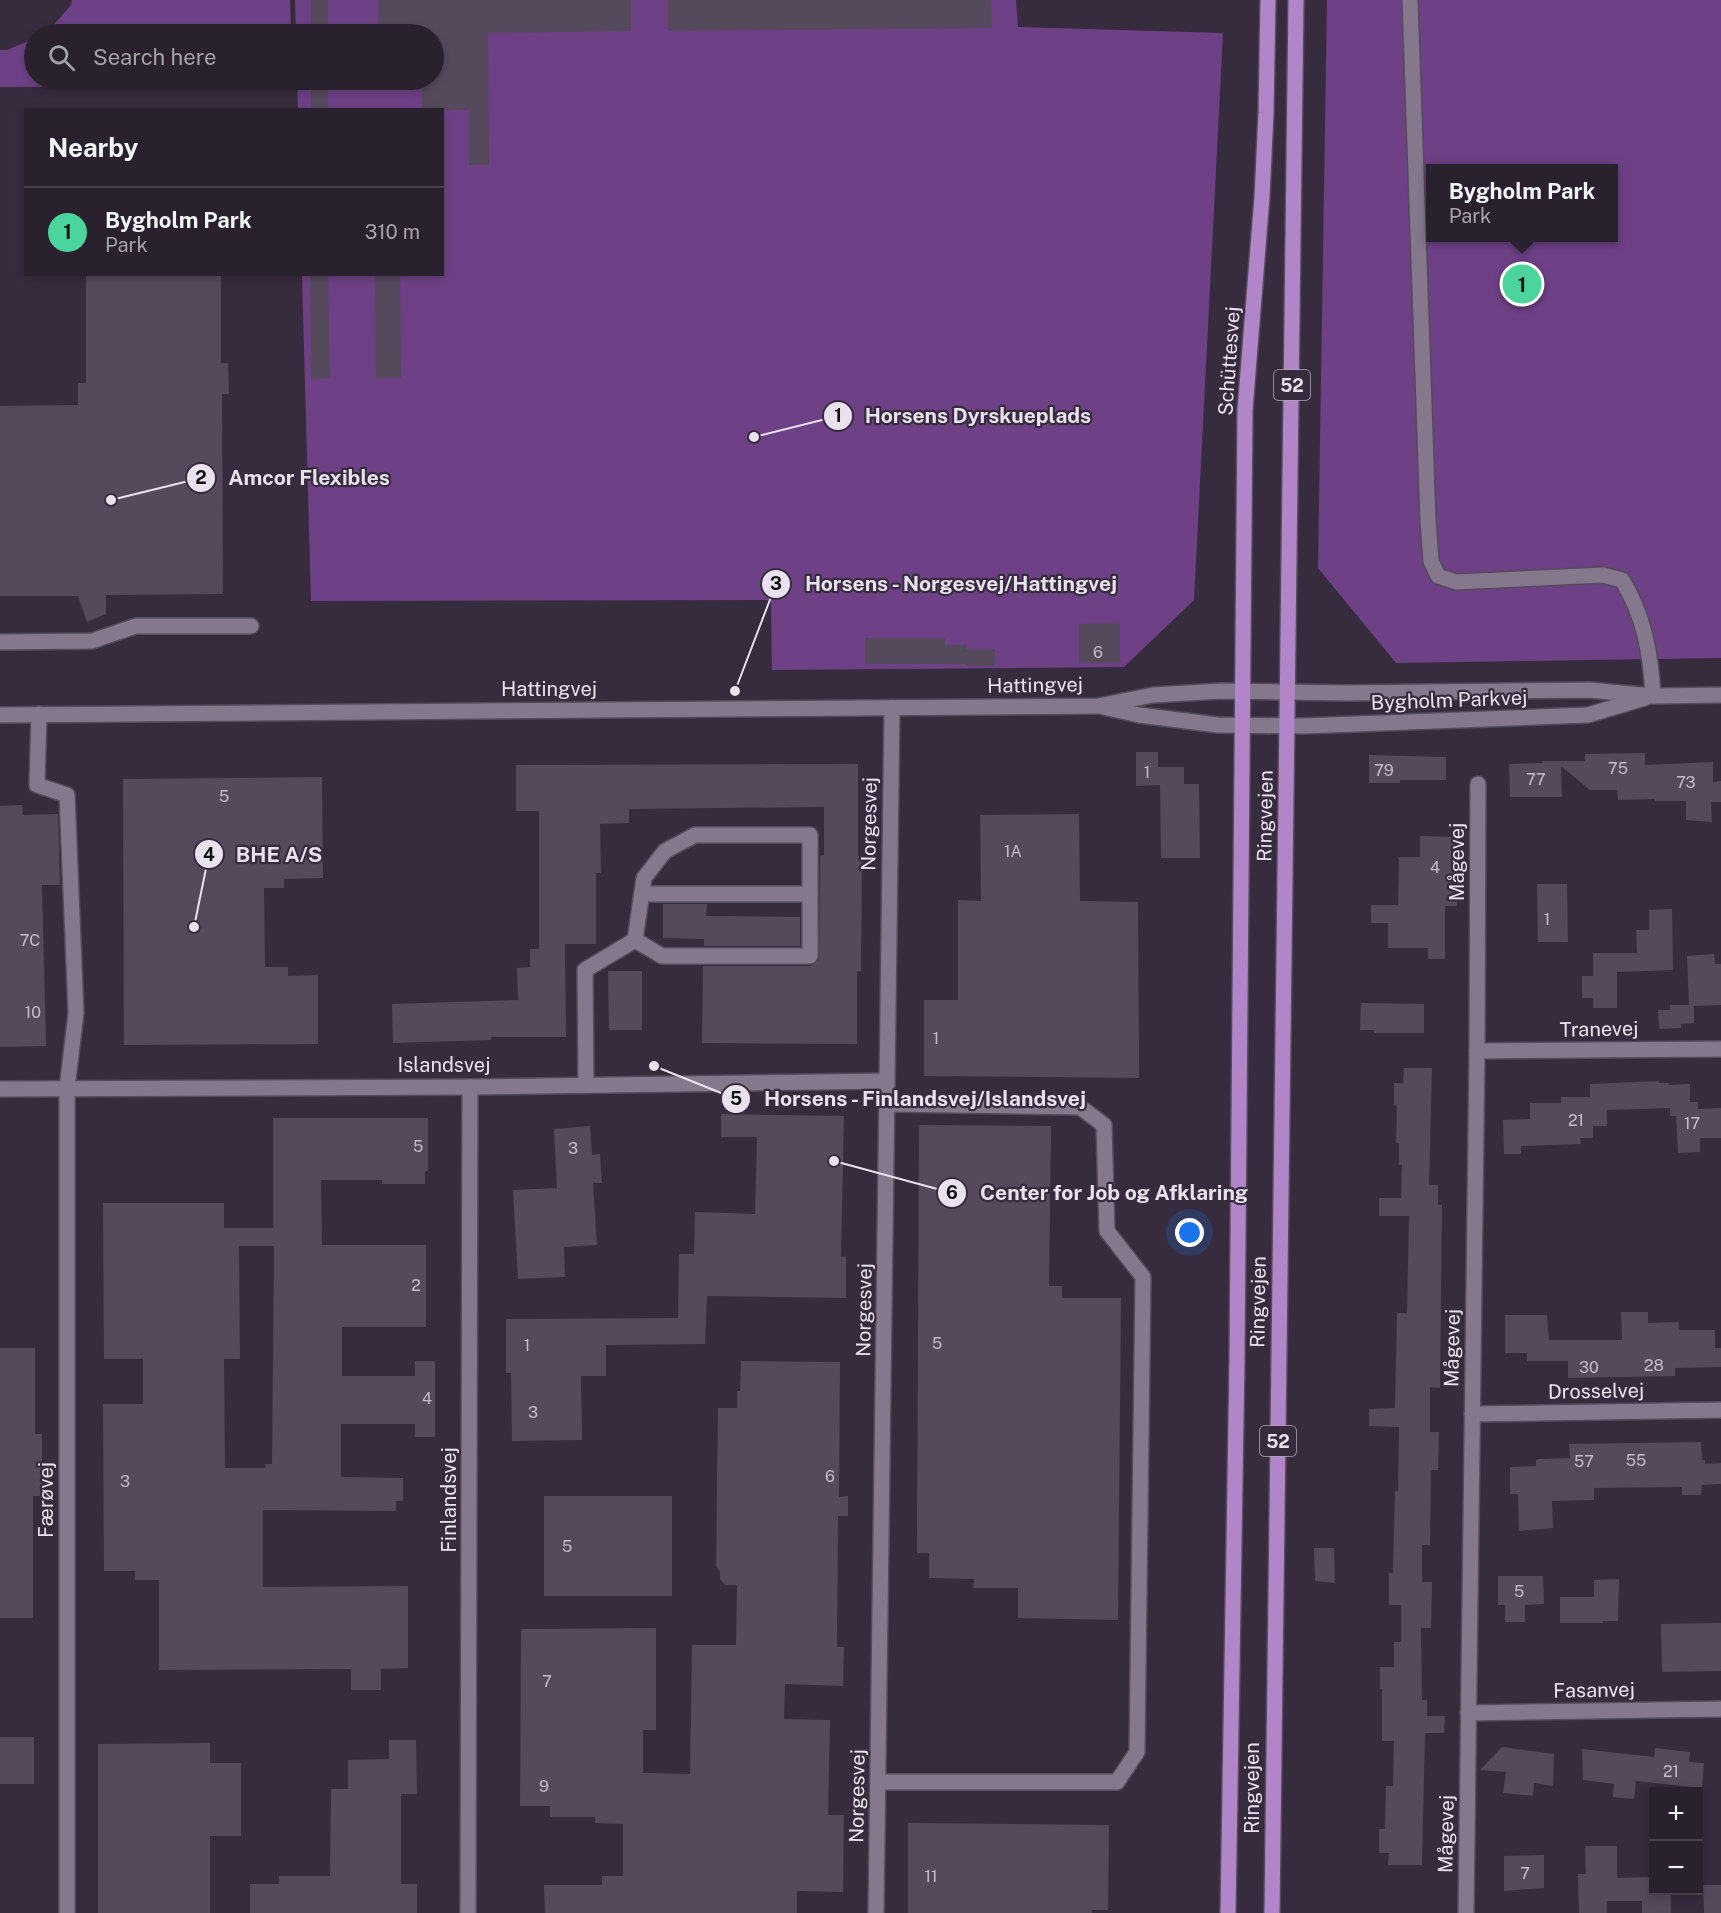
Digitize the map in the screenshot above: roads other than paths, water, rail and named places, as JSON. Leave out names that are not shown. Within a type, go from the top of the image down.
[{"type":"main road","name":"Schüttesvej","points":[[1243,725],[1245,410],[1262,197],[1268,0]]},
{"type":"main road","name":"52","points":[[1288,691],[1296,0]]},
{"type":"main road","name":"Ringvejen","points":[[1272,1913],[1288,691]]},
{"type":"main road","name":"Ringvejen","points":[[1228,1913],[1237,1346],[1243,725]]},
{"type":"street","points":[[1410,0],[1431,561],[1438,576],[1456,582],[1603,575],[1622,580],[1633,597],[1651,655],[1653,696]]},
{"type":"street","points":[[0,642],[92,641],[136,626],[251,626]]},
{"type":"street","name":"Bygholm Parkvej","points":[[1243,691],[1348,693],[1589,690],[1653,696],[1721,695]]},
{"type":"street","name":"Hattingvej","points":[[0,715],[1098,706],[1153,695],[1243,691]]},
{"type":"street","name":"Bygholm Parkvej","points":[[1243,725],[1288,726],[1588,715],[1653,696]]},
{"type":"street","name":"Hattingvej","points":[[1098,706],[1139,715],[1218,725],[1243,725]]},
{"type":"street","name":"Norgesvej","points":[[876,1913],[892,708]]},
{"type":"street","name":"Færøvej","points":[[39,714],[37,785],[67,795],[76,1013],[67,1088],[67,1913]]},
{"type":"street","name":"Mågevej","points":[[1466,1913],[1477,1052],[1478,784]]},
{"type":"street","points":[[695,835],[810,835],[810,956],[662,956],[635,940],[644,878],[665,851],[695,835]]},
{"type":"street","points":[[642,894],[810,894]]},
{"type":"street","points":[[585,1085],[585,970],[635,940]]},
{"type":"street","name":"Tranevej","points":[[1477,1052],[1721,1048]]},
{"type":"street","name":"Islandsvej","points":[[0,1089],[887,1081]]},
{"type":"street","name":"Finlandsvej","points":[[468,1913],[470,1086]]},
{"type":"street","points":[[878,1782],[1118,1782],[1137,1752],[1143,1277],[1107,1230],[1104,1125],[1080,1107],[887,1104]]},
{"type":"street","name":"Drosselvej","points":[[1472,1414],[1721,1410]]},
{"type":"street","name":"Fasanvej","points":[[1468,1713],[1721,1709]]},
{"type":"place","name":"Bygholm Park","points":[[1522,284]]},
{"type":"place","name":"Horsens Dyrskueplads","points":[[754,437]]},
{"type":"place","name":"Amcor Flexibles","points":[[111,500]]},
{"type":"place","name":"Horsens - Norgesvej/Hattingvej","points":[[735,691]]},
{"type":"place","name":"BHE A/S","points":[[194,927]]},
{"type":"place","name":"Horsens - Finlandsvej/Islandsvej","points":[[654,1066]]},
{"type":"place","name":"Center for Job og Afklaring","points":[[834,1161]]}]
